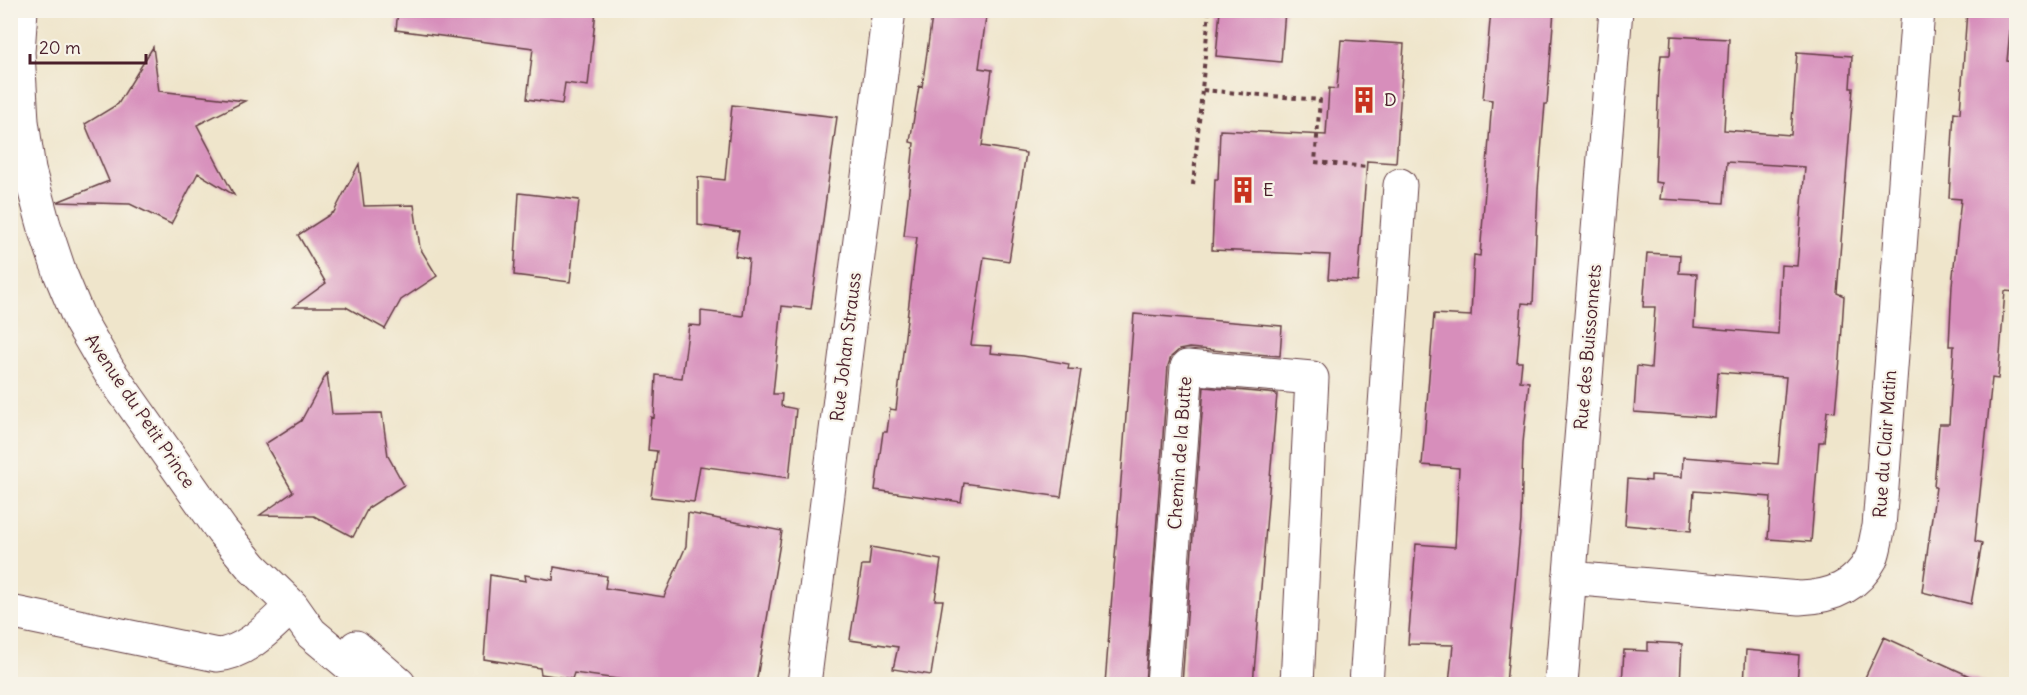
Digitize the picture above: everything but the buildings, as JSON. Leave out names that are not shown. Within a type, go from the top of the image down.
[{"type":"street","name":"Avenue du Petit Prince","points":[[21,10],[18,52],[22,121],[29,170],[44,225],[80,321],[108,371],[222,531],[252,567],[292,606],[311,633],[359,673],[367,684]]},
{"type":"street","name":"Rue Johan Strauss","points":[[804,684],[889,10]]},
{"type":"street","name":"Rue des Buissonnets","points":[[1561,684],[1616,10]]},
{"type":"street","name":"Rue du Clair Matin","points":[[1569,578],[1800,598],[1821,597],[1841,590],[1859,577],[1872,558],[1879,527],[1918,10]]},
{"type":"street","points":[[1366,684],[1400,185]]},
{"type":"street","name":"Chemin de la Butte","points":[[1163,684],[1187,367],[1312,378],[1297,684]]},
{"type":"street","name":"Avenue du Petit Prince","points":[[292,606],[322,618],[399,684]]},
{"type":"street","points":[[10,612],[223,655],[244,647],[292,606]]},
{"type":"path","points":[[1193,185],[1209,10]]},
{"type":"path","points":[[1202,90],[1320,100],[1315,162],[1401,169],[1400,185]]},
{"type":"place","name":"D","points":[[1364,100]]},
{"type":"place","name":"E","points":[[1243,190]]}]
